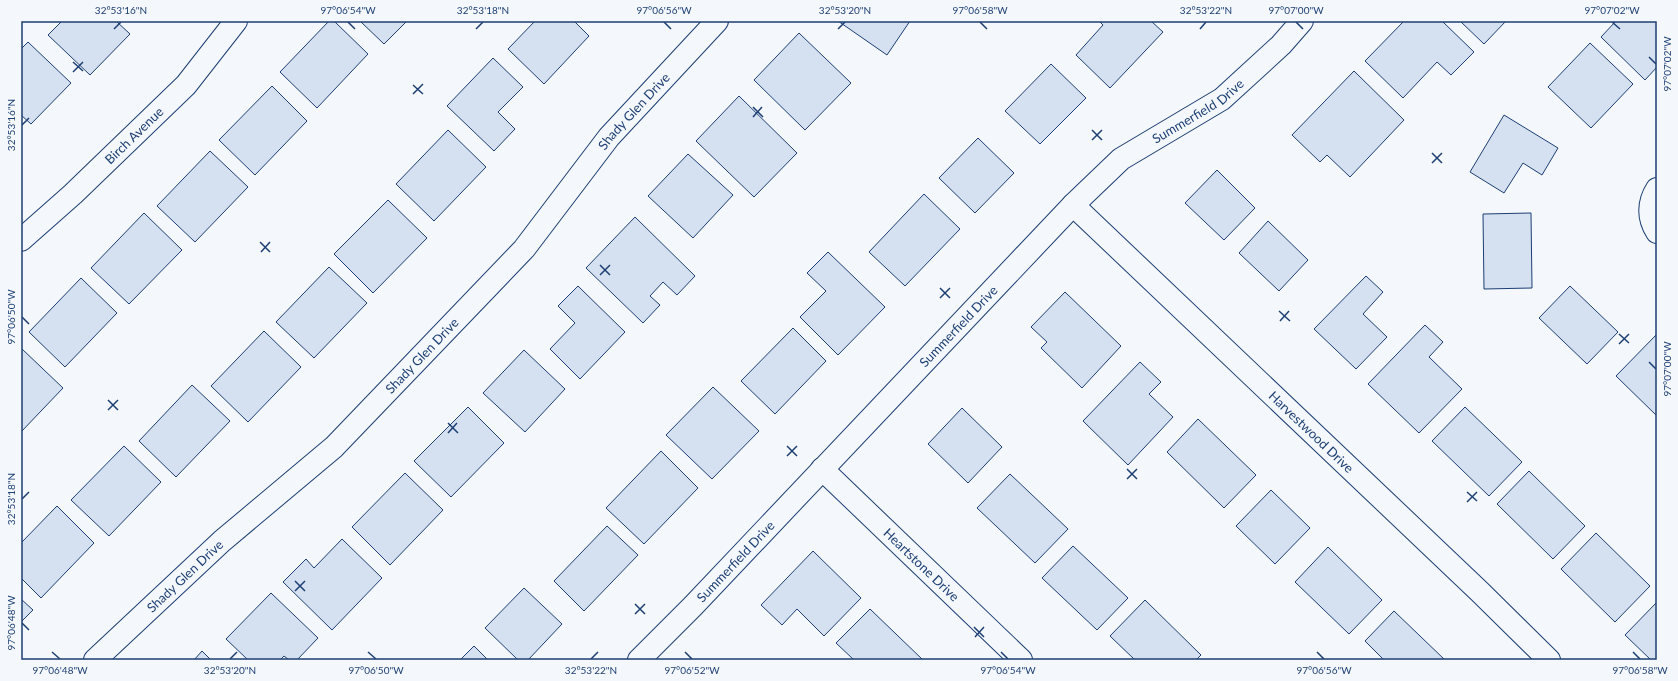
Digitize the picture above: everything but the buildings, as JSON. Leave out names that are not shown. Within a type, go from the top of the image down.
[{"type":"street","name":"Birch Avenue","points":[[21,240],[73,194],[186,85],[236,21]]},
{"type":"street","name":"Shady Glen Drive","points":[[94,660],[222,541],[334,447],[524,249],[609,137],[717,21]]},
{"type":"street","name":"Summerfield Drive","points":[[639,660],[693,606],[1073,205],[1121,159],[1222,99],[1281,45],[1302,21]]},
{"type":"street","points":[[1655,192],[1650,205],[1652,225],[1657,232]]},
{"type":"street","name":"Harvestwood Drive","points":[[1073,205],[1480,592],[1549,660]]},
{"type":"street","name":"Heartstone Drive","points":[[822,469],[1021,660]]}]
